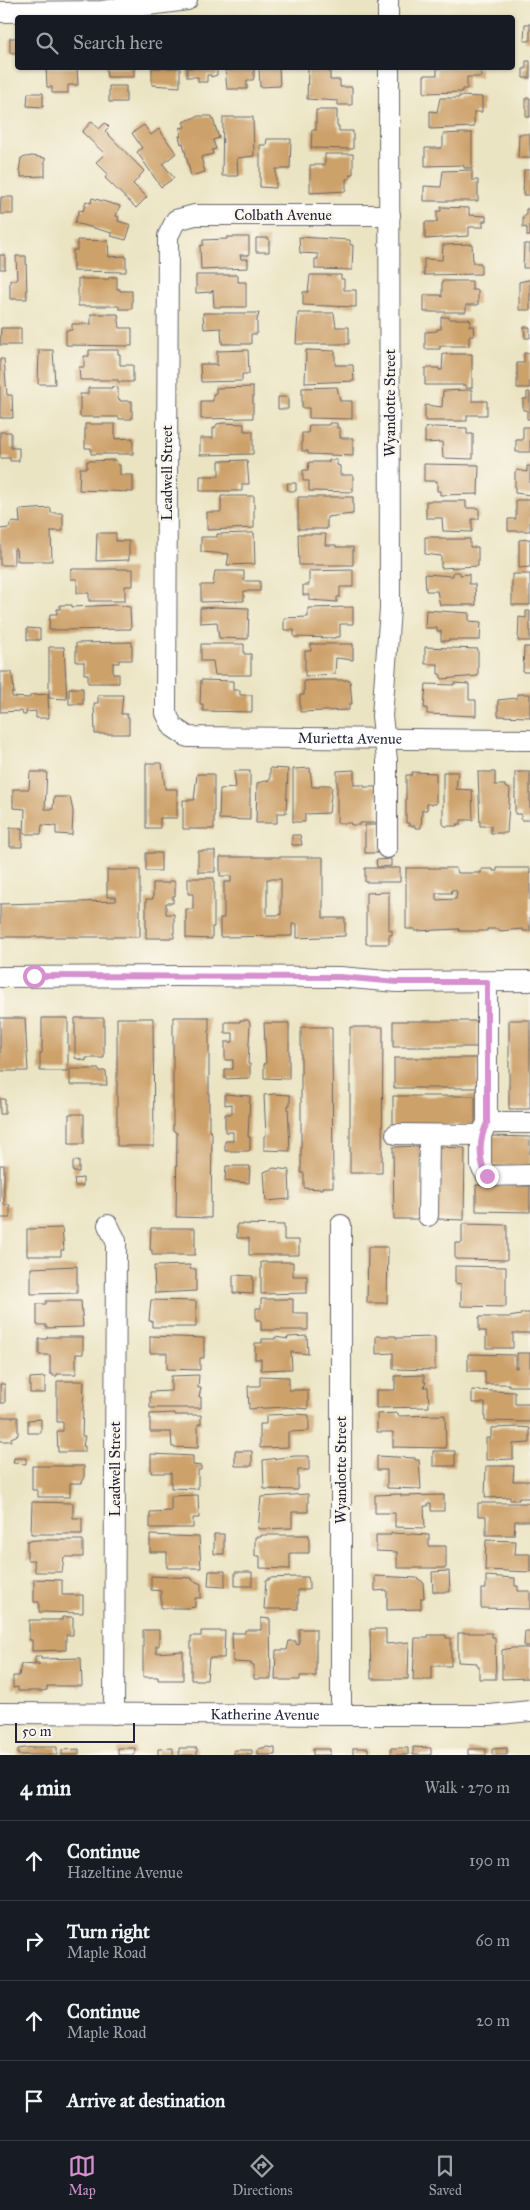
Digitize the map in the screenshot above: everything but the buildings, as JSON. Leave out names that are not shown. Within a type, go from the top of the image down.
[{"type":"street","points":[[0,12],[102,11],[187,0]]},
{"type":"street","points":[[388,0],[388,15]]},
{"type":"street","name":"Wyandotte Street","points":[[387,848],[387,760],[382,716],[390,609],[389,70]]},
{"type":"street","name":"Colbath Avenue","points":[[176,220],[195,215],[390,215]]},
{"type":"street","name":"Leadwell Street","points":[[173,726],[166,713],[168,236],[176,220]]},
{"type":"street","name":"Murietta Avenue","points":[[173,726],[188,737],[530,740]]},
{"type":"street","points":[[0,976],[322,977],[397,982],[530,981]]},
{"type":"street","points":[[487,982],[484,1129],[481,1166],[487,1176],[530,1175]]},
{"type":"street","points":[[396,1134],[429,1134],[530,1123]]},
{"type":"street","points":[[428,1216],[429,1134]]},
{"type":"street","name":"Leadwell Street","points":[[108,1225],[116,1241],[114,1714]]},
{"type":"street","name":"Wyandotte Street","points":[[341,1225],[341,1715]]},
{"type":"street","name":"Katherine Avenue","points":[[0,1713],[490,1715],[530,1711]]},
{"type":"route","points":[[34,976],[340,977],[397,982],[487,982],[487,1123],[481,1134],[481,1166],[487,1176]]}]
